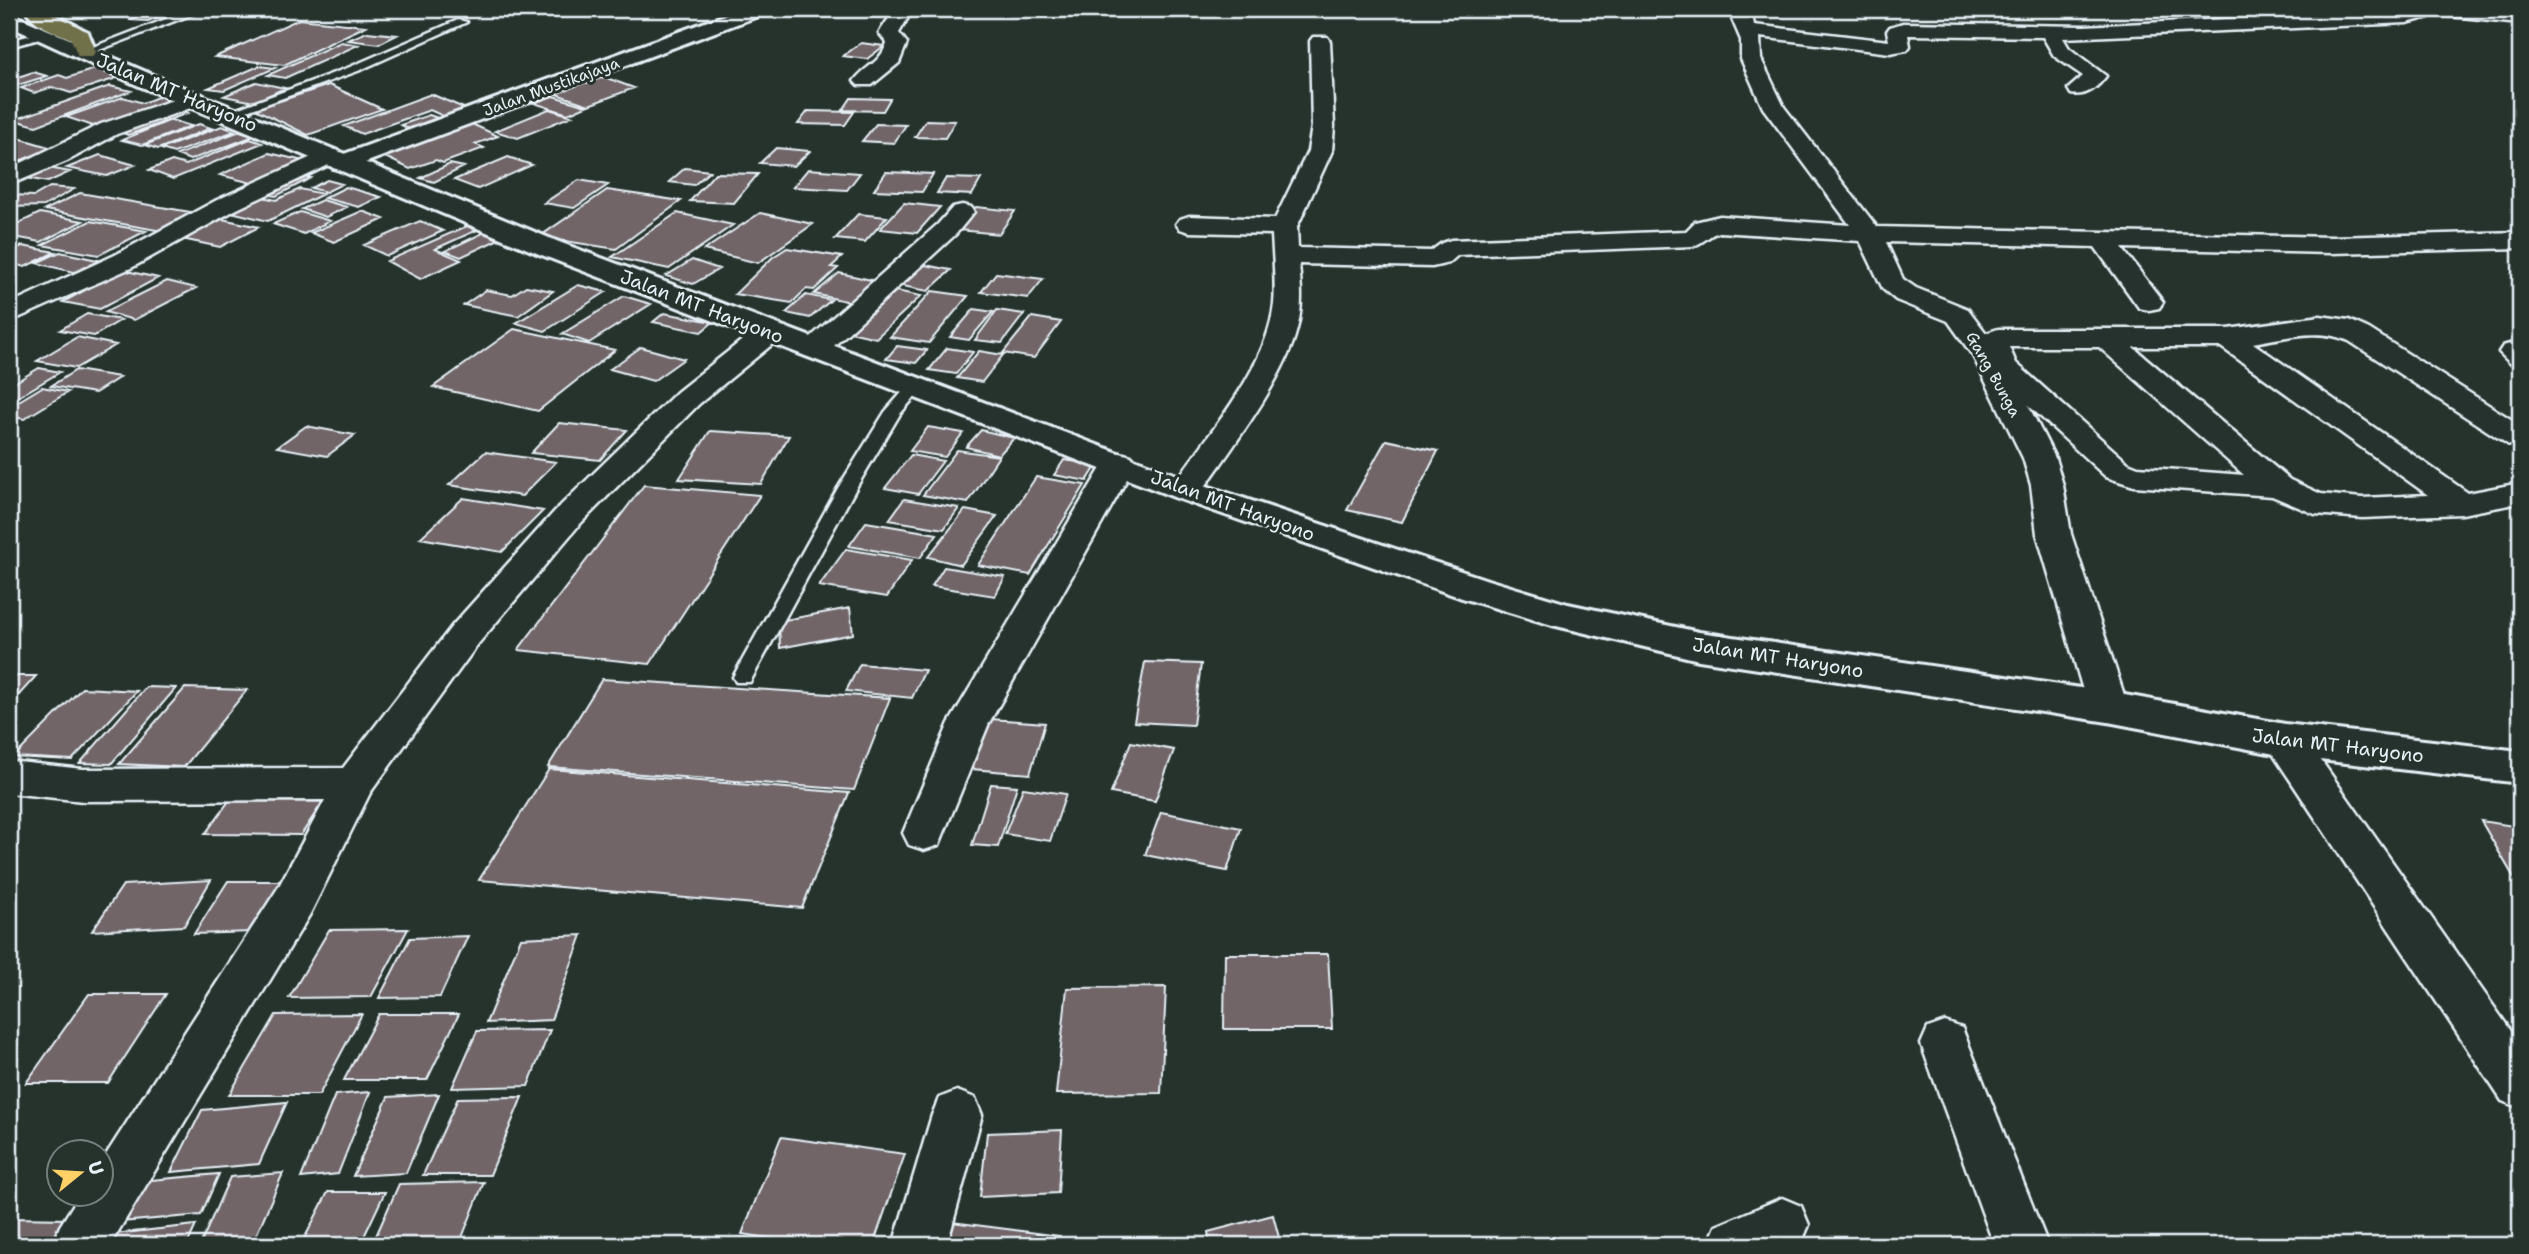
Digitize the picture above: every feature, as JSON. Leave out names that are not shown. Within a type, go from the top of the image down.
[{"type":"main road","name":"Jalan Mustikajaya","points":[[336,159],[759,9]]},
{"type":"main road","name":"Jalan MT Haryono","points":[[9,19],[40,22],[85,52],[549,248],[1186,490],[1422,572],[1565,616],[1699,646],[2108,707],[2285,740],[2520,767]]},
{"type":"street","points":[[865,81],[892,59],[897,43],[889,33],[904,9]]},
{"type":"street","points":[[2056,9],[2084,32]]},
{"type":"street","points":[[1745,20],[1890,47],[1900,46],[1897,31],[1900,29],[2084,32],[2407,17],[2422,13],[2417,9]]},
{"type":"street","points":[[2441,9],[2520,17]]},
{"type":"street","name":"Gang Bunga","points":[[1745,20],[1751,40],[1751,59],[1774,108],[1870,234],[1892,283],[1906,294],[1958,315],[1992,366],[2039,458],[2047,485],[2054,534],[2108,707]]},
{"type":"street","points":[[2049,32],[2061,52],[2096,76],[2079,89]]},
{"type":"street","points":[[1186,490],[1273,358],[1283,330],[1288,303],[1284,227],[1320,151],[1323,125],[1320,41]]},
{"type":"street","points":[[9,178],[109,129],[194,99]]},
{"type":"street","points":[[10,313],[124,261],[226,205],[336,159]]},
{"type":"street","points":[[814,349],[947,229],[962,212]]},
{"type":"street","points":[[1189,224],[1284,227]]},
{"type":"street","points":[[1286,256],[1432,259],[1440,257],[1451,248],[1693,238],[1708,225],[1720,224],[1870,234],[2331,245],[2520,240]]},
{"type":"street","points":[[2101,238],[2149,302]]},
{"type":"street","points":[[2278,487],[2134,476],[2117,470],[2003,367],[1993,341],[1998,338],[2228,338],[2320,324],[2339,326],[2359,335],[2520,438]]},
{"type":"street","points":[[79,1245],[293,901],[354,784],[465,635],[567,518],[688,398],[770,332]]},
{"type":"street","points":[[2228,338],[2462,504]]},
{"type":"street","points":[[2107,339],[2278,487],[2315,504],[2362,508],[2462,504],[2520,493]]},
{"type":"street","points":[[924,833],[969,723],[1120,463]]},
{"type":"street","points":[[2285,740],[2520,1085]]},
{"type":"street","points":[[9,777],[83,785],[354,784]]},
{"type":"street","points":[[1945,1044],[2021,1245]]},
{"type":"street","points":[[920,1245],[957,1115]]},
{"type":"lane","points":[[85,52],[201,9]]},
{"type":"lane","points":[[9,44],[40,22]]},
{"type":"lane","points":[[229,114],[354,69],[462,22]]},
{"type":"lane","points":[[743,677],[892,412],[917,386]]},
{"type":"building","points":[[154,9],[177,9],[148,21],[129,20]]},
{"type":"building","points":[[299,19],[366,26],[284,65],[215,57]]},
{"type":"building","points":[[367,32],[397,35],[379,44],[348,40]]},
{"type":"building","points":[[341,42],[358,45],[285,78],[268,75]]},
{"type":"building","points":[[861,43],[884,46],[867,59],[843,56]]},
{"type":"building","points":[[259,66],[275,68],[224,90],[208,88]]},
{"type":"building","points":[[98,68],[123,76],[71,93],[52,87],[34,93],[21,88],[59,75],[67,78]]},
{"type":"building","points":[[33,72],[47,76],[18,85],[9,82],[9,80]]},
{"type":"building","points":[[604,77],[634,88],[589,105],[547,91],[577,80],[587,83]]},
{"type":"building","points":[[256,82],[285,88],[254,102],[224,96]]},
{"type":"building","points":[[329,85],[382,109],[308,135],[255,109]]},
{"type":"building","points":[[110,86],[131,91],[36,126],[14,120]]},
{"type":"building","points":[[431,94],[466,109],[445,117],[430,110],[362,134],[344,126]]},
{"type":"building","points":[[160,96],[174,100],[102,129],[66,117],[123,97],[143,103]]},
{"type":"building","points":[[553,96],[586,106],[568,114],[534,103]]},
{"type":"building","points":[[851,98],[890,99],[883,111],[843,110]]},
{"type":"building","points":[[174,108],[188,113],[128,135],[114,130]]},
{"type":"building","points":[[549,109],[572,116],[518,138],[495,131]]},
{"type":"building","points":[[808,111],[854,112],[845,125],[798,124]]},
{"type":"building","points":[[429,115],[438,118],[409,129],[401,125]]},
{"type":"building","points":[[171,120],[191,126],[142,145],[122,140]]},
{"type":"building","points":[[926,120],[955,121],[945,138],[915,137]]},
{"type":"building","points":[[199,124],[211,128],[158,149],[145,145]]},
{"type":"building","points":[[472,124],[498,136],[475,144],[484,148],[443,163],[436,160],[410,169],[385,157],[392,154],[387,151]]},
{"type":"building","points":[[876,124],[906,125],[894,143],[862,141]]},
{"type":"building","points":[[222,126],[235,131],[174,153],[161,149]]},
{"type":"building","points":[[240,131],[254,136],[190,160],[177,155]]},
{"type":"building","points":[[15,137],[52,148],[9,165],[9,140]]},
{"type":"building","points":[[250,139],[262,143],[173,179],[149,170],[172,161],[186,165]]},
{"type":"building","points":[[776,148],[810,151],[794,166],[760,163]]},
{"type":"building","points":[[269,153],[304,161],[256,184],[220,175]]},
{"type":"building","points":[[100,155],[135,165],[107,176],[67,168]]},
{"type":"building","points":[[508,157],[532,165],[478,189],[454,180]]},
{"type":"building","points":[[450,164],[464,167],[434,182],[420,178]]},
{"type":"building","points":[[43,167],[70,172],[48,182],[20,177]]},
{"type":"building","points":[[685,168],[710,171],[694,185],[669,182]]},
{"type":"building","points":[[808,169],[860,173],[847,190],[793,187]]},
{"type":"building","points":[[886,172],[933,174],[922,192],[874,190]]},
{"type":"building","points":[[715,173],[758,174],[734,203],[690,201]]},
{"type":"building","points":[[292,175],[311,178],[276,196],[257,193]]},
{"type":"building","points":[[946,178],[981,179],[972,195],[937,193]]},
{"type":"building","points":[[327,180],[342,184],[326,192],[311,188]]},
{"type":"building","points":[[579,180],[608,185],[574,208],[544,203]]},
{"type":"building","points":[[50,187],[74,189],[44,206],[9,207],[9,197],[34,196]]},
{"type":"building","points":[[346,187],[381,197],[359,207],[324,198]]},
{"type":"building","points":[[300,189],[323,194],[268,221],[227,211],[258,196],[276,200]]},
{"type":"building","points":[[607,190],[681,201],[616,249],[539,237]]},
{"type":"building","points":[[80,193],[196,213],[162,231],[45,210]]},
{"type":"building","points":[[322,200],[347,207],[326,217],[302,209]]},
{"type":"building","points":[[904,203],[940,207],[917,233],[880,229]]},
{"type":"building","points":[[976,207],[1015,211],[999,234],[958,230]]},
{"type":"building","points":[[362,211],[384,219],[334,242],[311,233]]},
{"type":"building","points":[[300,212],[330,221],[304,234],[273,224]]},
{"type":"building","points":[[40,213],[83,221],[41,242],[9,236],[9,228]]},
{"type":"building","points":[[677,213],[733,225],[669,269],[612,257]]},
{"type":"building","points":[[760,213],[813,224],[758,263],[704,250]]},
{"type":"building","points":[[858,214],[887,217],[865,242],[835,239]]},
{"type":"building","points":[[222,219],[259,227],[220,247],[182,239]]},
{"type":"building","points":[[90,221],[146,231],[99,255],[42,245]]},
{"type":"building","points":[[420,221],[443,231],[387,256],[364,245]]},
{"type":"building","points":[[467,226],[477,230],[435,249],[461,260],[420,279],[387,261]]},
{"type":"building","points":[[485,232],[501,238],[461,257],[445,251]]},
{"type":"building","points":[[22,246],[55,252],[25,267],[9,263],[9,252]]},
{"type":"building","points":[[787,248],[842,257],[831,267],[838,268],[814,290],[806,289],[792,303],[735,294],[773,257]]},
{"type":"building","points":[[60,252],[102,261],[78,273],[36,263]]},
{"type":"building","points":[[692,260],[719,269],[693,284],[666,276]]},
{"type":"building","points":[[925,265],[951,270],[928,291],[902,286]]},
{"type":"building","points":[[122,270],[158,278],[100,309],[63,302]]},
{"type":"building","points":[[839,273],[876,281],[850,302],[814,294]]},
{"type":"building","points":[[996,273],[1043,279],[1028,298],[981,292]]},
{"type":"building","points":[[167,281],[196,288],[134,320],[105,312]]},
{"type":"building","points":[[578,285],[606,292],[545,331],[516,323]]},
{"type":"building","points":[[526,286],[553,291],[518,316],[464,305],[486,290],[512,295]]},
{"type":"building","points":[[896,291],[921,296],[876,338],[850,332]]},
{"type":"building","points":[[932,291],[968,296],[929,343],[890,337]]},
{"type":"building","points":[[806,295],[831,300],[810,318],[786,313]]},
{"type":"building","points":[[624,296],[651,304],[589,343],[562,334]]},
{"type":"building","points":[[974,309],[993,312],[969,340],[950,337]]},
{"type":"building","points":[[997,310],[1024,314],[1002,343],[975,340]]},
{"type":"building","points":[[664,313],[713,322],[701,332],[653,322]]},
{"type":"building","points":[[87,314],[121,320],[94,336],[60,330]]},
{"type":"building","points":[[1032,317],[1061,322],[1034,358],[1003,353]]},
{"type":"building","points":[[514,329],[615,350],[538,411],[433,387]]},
{"type":"building","points":[[77,337],[116,345],[76,368],[37,361]]},
{"type":"building","points":[[897,346],[927,350],[916,363],[886,359]]},
{"type":"building","points":[[641,347],[684,359],[653,381],[610,369]]},
{"type":"building","points":[[947,348],[973,352],[956,374],[929,370]]},
{"type":"building","points":[[979,351],[1003,355],[982,382],[957,378]]},
{"type":"building","points":[[39,368],[60,372],[18,397],[9,396],[9,386]]},
{"type":"building","points":[[76,370],[120,377],[95,393],[51,386]]},
{"type":"building","points":[[42,387],[68,392],[24,419],[9,416],[9,407]]},
{"type":"building","points":[[559,423],[627,430],[600,460],[531,453]]},
{"type":"building","points":[[306,426],[355,435],[327,456],[277,447]]},
{"type":"building","points":[[928,427],[963,433],[945,457],[910,451]]},
{"type":"building","points":[[981,430],[1014,438],[999,455],[966,447]]},
{"type":"building","points":[[710,431],[789,436],[761,484],[679,479]]},
{"type":"building","points":[[1386,440],[1438,451],[1402,522],[1347,510]]},
{"type":"building","points":[[957,450],[999,456],[968,503],[923,495]]},
{"type":"building","points":[[485,452],[556,462],[522,496],[449,485]]},
{"type":"building","points":[[911,455],[943,461],[918,494],[885,488]]},
{"type":"building","points":[[1064,460],[1097,465],[1087,481],[1054,475]]},
{"type":"building","points":[[1036,477],[1085,485],[1030,575],[978,565]]},
{"type":"building","points":[[644,485],[760,495],[650,664],[518,650]]},
{"type":"building","points":[[463,498],[543,511],[502,552],[420,538]]},
{"type":"building","points":[[904,499],[959,508],[944,529],[889,520]]},
{"type":"building","points":[[965,510],[997,516],[961,565],[928,557]]},
{"type":"building","points":[[866,522],[937,534],[920,558],[849,546]]},
{"type":"building","points":[[846,549],[912,560],[887,597],[819,586]]},
{"type":"building","points":[[944,567],[1005,577],[995,596],[932,586]]},
{"type":"building","points":[[850,608],[853,634],[780,648],[779,621]]},
{"type":"building","points":[[1145,662],[1201,664],[1193,725],[1134,722]]},
{"type":"building","points":[[860,664],[925,670],[912,698],[846,691]]},
{"type":"building","points":[[9,676],[36,676],[9,706]]},
{"type":"building","points":[[602,679],[890,698],[854,790],[548,767]]},
{"type":"building","points":[[146,687],[176,688],[111,764],[80,763]]},
{"type":"building","points":[[82,688],[137,691],[72,760],[14,757]]},
{"type":"building","points":[[185,688],[247,690],[184,767],[119,764]]},
{"type":"building","points":[[990,719],[1045,723],[1030,774],[972,769]]},
{"type":"building","points":[[1131,742],[1174,750],[1155,801],[1111,793]]},
{"type":"building","points":[[549,769],[849,793],[802,908],[479,880]]},
{"type":"building","points":[[991,784],[1017,786],[998,847],[972,845]]},
{"type":"building","points":[[1023,788],[1066,794],[1050,841],[1005,834]]},
{"type":"building","points":[[237,790],[330,791],[301,835],[205,834]]},
{"type":"building","points":[[1161,812],[1241,828],[1227,871],[1145,855]]},
{"type":"building","points":[[2481,821],[2520,827],[2520,888]]},
{"type":"building","points":[[211,880],[184,926],[92,931],[123,885]]},
{"type":"building","points":[[228,881],[283,881],[252,932],[194,934]]},
{"type":"building","points":[[408,929],[371,997],[289,998],[329,930]]},
{"type":"building","points":[[582,935],[551,1020],[486,1023],[521,938]]},
{"type":"building","points":[[468,936],[440,997],[379,998],[410,938]]},
{"type":"building","points":[[1225,954],[1328,954],[1332,1029],[1224,1029]]},
{"type":"building","points":[[1166,987],[1161,1093],[1056,1094],[1067,988]]},
{"type":"building","points":[[89,994],[166,994],[108,1083],[26,1083]]},
{"type":"building","points":[[362,1014],[319,1095],[229,1095],[276,1015]]},
{"type":"building","points":[[379,1014],[459,1014],[427,1080],[344,1080]]},
{"type":"building","points":[[550,1030],[528,1086],[452,1088],[477,1031]]},
{"type":"building","points":[[370,1092],[338,1174],[301,1178],[335,1095]]},
{"type":"building","points":[[439,1094],[406,1173],[353,1176],[388,1097]]},
{"type":"building","points":[[522,1097],[490,1175],[423,1175],[458,1098]]},
{"type":"building","points":[[287,1102],[259,1164],[171,1172],[202,1110]]},
{"type":"building","points":[[1062,1130],[1058,1193],[980,1197],[987,1133]]},
{"type":"building","points":[[781,1137],[905,1154],[873,1245],[816,1245],[742,1234]]},
{"type":"building","points":[[283,1173],[252,1245],[200,1245],[230,1177]]},
{"type":"building","points":[[219,1174],[201,1215],[120,1222],[140,1181]]},
{"type":"building","points":[[484,1182],[459,1245],[372,1245],[399,1184]]},
{"type":"building","points":[[328,1192],[385,1192],[360,1245],[301,1245]]},
{"type":"building","points":[[1273,1215],[1281,1245],[1210,1245],[1208,1232]]},
{"type":"building","points":[[9,1218],[70,1219],[53,1245],[9,1245]]},
{"type":"building","points":[[944,1221],[1060,1236],[1058,1245],[938,1245]]},
{"type":"building","points":[[196,1225],[187,1245],[109,1245],[115,1234]]}]
